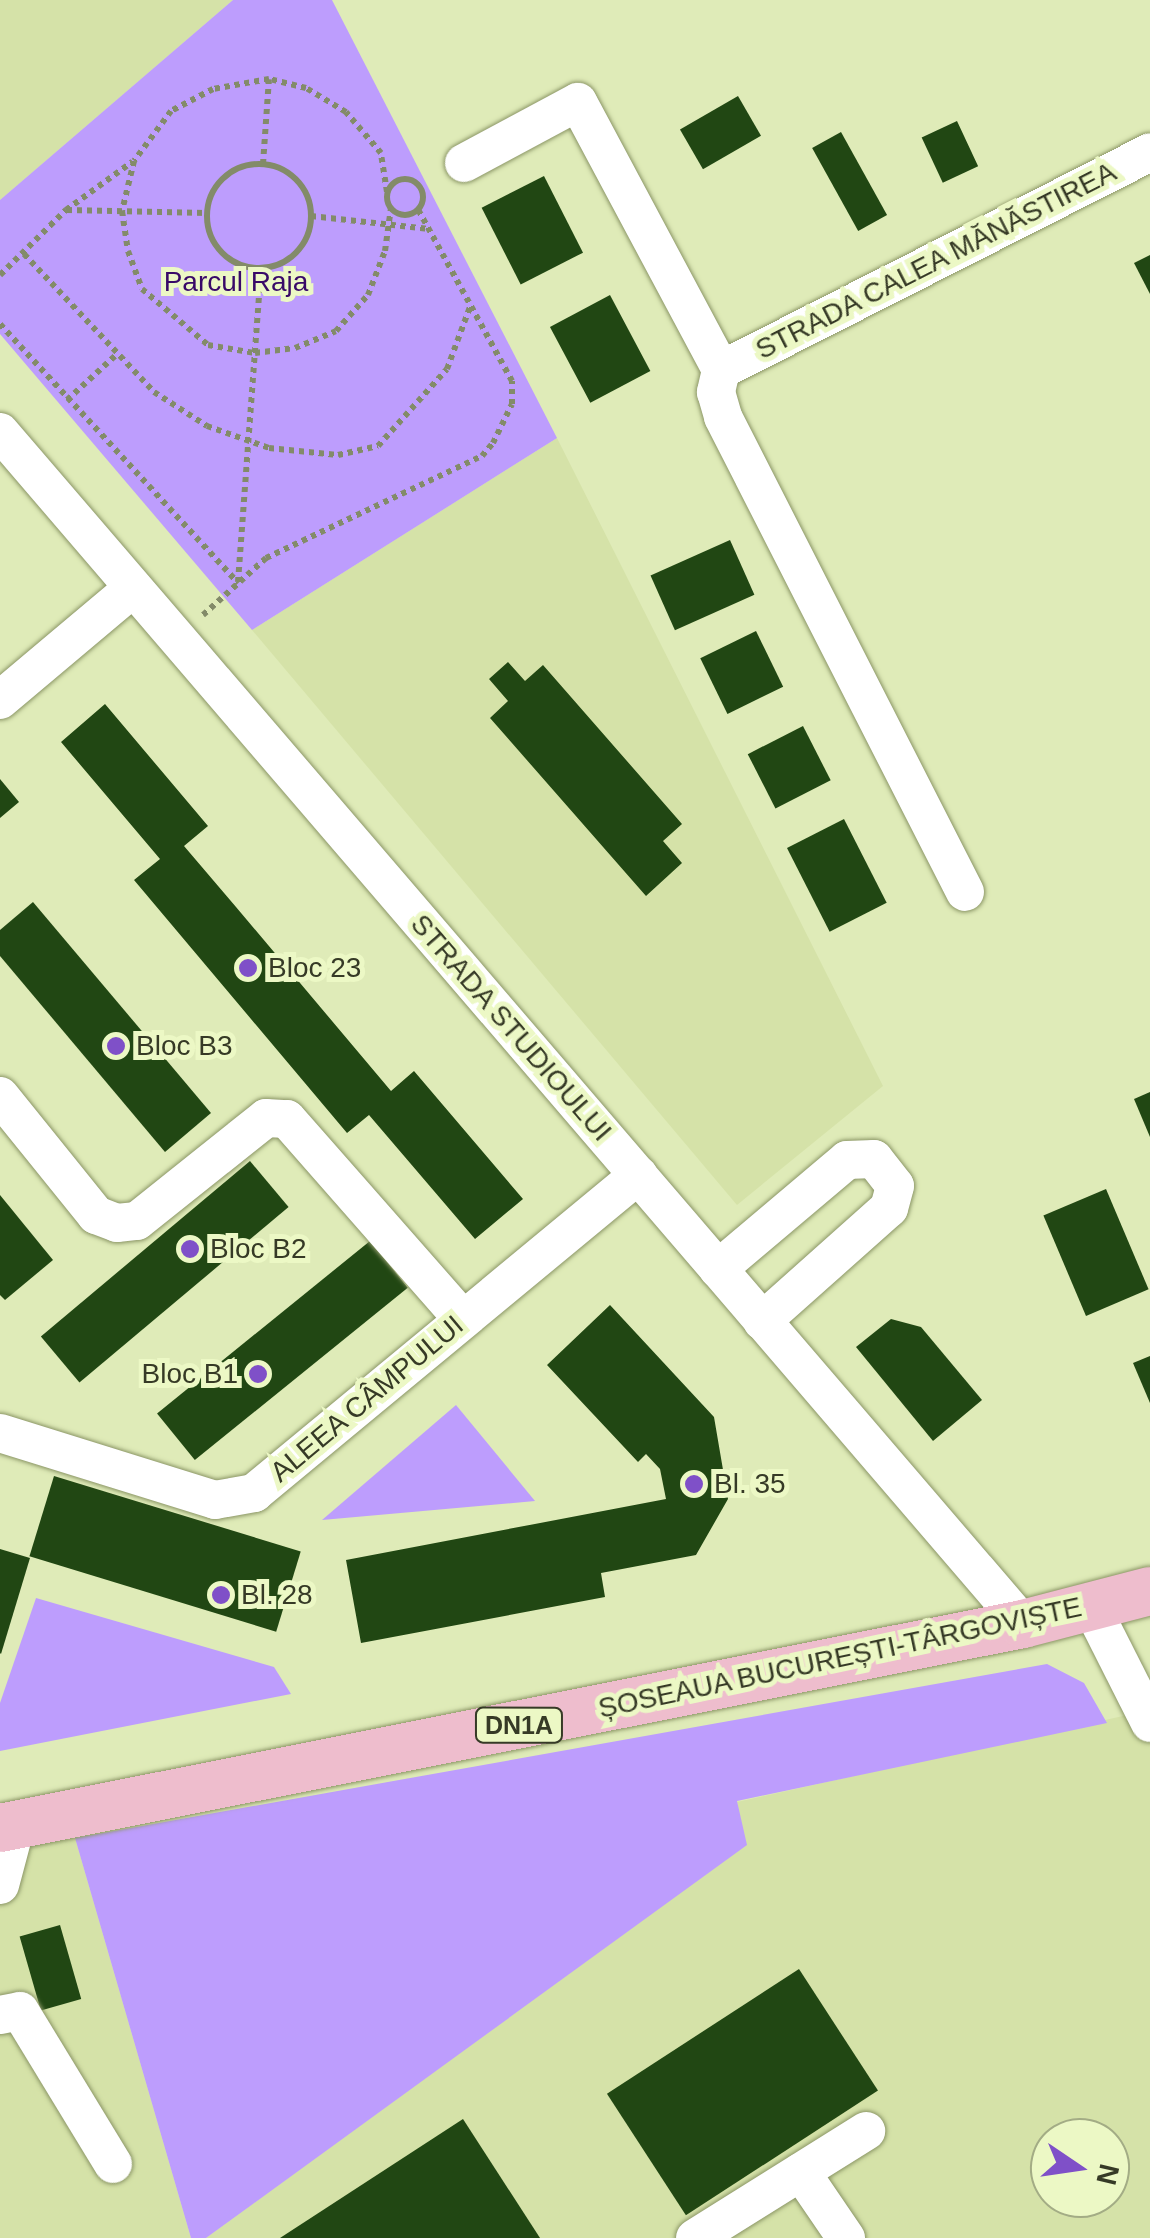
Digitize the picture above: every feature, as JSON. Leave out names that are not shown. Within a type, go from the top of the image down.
[{"type":"main road","name":"ȘOSEAUA BUCUREȘTI-TÂRGOVIȘTE","points":[[8,1827],[1023,1624],[1150,1591]]},
{"type":"street","points":[[464,163],[578,102],[721,370],[716,392],[723,417],[965,892]]},
{"type":"street","name":"STRADA CALEA MĂNĂSTIREA","points":[[721,370],[1150,152]]},
{"type":"street","name":"STRADA STUDIOULUI","points":[[0,432],[1023,1624]]},
{"type":"street","points":[[0,700],[133,588]]},
{"type":"street","points":[[0,1096],[96,1216],[117,1223],[137,1220],[266,1118],[287,1119],[464,1320]]},
{"type":"street","points":[[718,1269],[847,1160],[874,1159],[896,1186],[890,1208],[762,1320]]},
{"type":"street","name":"ALEEA CÂMPULUI","points":[[0,1433],[232,1500],[254,1493],[638,1175]]},
{"type":"street","points":[[1090,1606],[1150,1723]]},
{"type":"street","points":[[0,1886],[8,1827]]},
{"type":"street","points":[[0,2015],[20,2011],[114,2164]]},
{"type":"street","points":[[695,2238],[866,2131]]},
{"type":"street","points":[[801,2172],[846,2238]]},
{"type":"path","points":[[263,164],[269,79]]},
{"type":"path","points":[[0,275],[66,210],[134,161],[171,111],[213,89],[269,79],[306,88],[346,112],[381,153],[392,220],[368,295],[336,331],[294,348],[255,353],[208,345],[142,289],[122,212],[134,161]]},
{"type":"path","points":[[263,164],[302,186],[311,216],[300,247],[261,269],[226,256],[207,213],[210,197],[232,172],[263,164]]},
{"type":"path","points":[[238,583],[266,558],[488,451],[514,387],[418,209],[422,192],[410,180],[394,182],[387,192]]},
{"type":"path","points":[[391,208],[401,214],[418,209]]},
{"type":"path","points":[[66,210],[207,213]]},
{"type":"path","points":[[311,216],[392,220],[430,229]]},
{"type":"path","points":[[24,254],[115,356],[185,413],[248,442],[338,455],[378,446],[447,370],[472,303]]},
{"type":"path","points":[[238,583],[261,269]]},
{"type":"path","points":[[0,324],[238,583]]},
{"type":"path","points":[[67,400],[115,356]]},
{"type":"shaded area","points":[[0,0],[233,0],[0,200]]},
{"type":"shaded area","points":[[557,438],[883,1086],[737,1205],[252,630]]},
{"type":"shaded area","points":[[1150,1710],[1150,2238],[206,2238],[746,1845],[737,1802]]},
{"type":"shaded area","points":[[75,1838],[191,2238],[0,2238],[0,1851]]},
{"type":"green space","name":"Parcul Raja","points":[[233,0],[332,0],[557,438],[252,630],[0,334],[0,200]]},
{"type":"green space","points":[[456,1405],[535,1501],[322,1520]]},
{"type":"green space","points":[[36,1598],[274,1667],[291,1694],[0,1751],[0,1703]]},
{"type":"green space","points":[[1047,1664],[1084,1683],[1107,1723],[737,1801],[747,1845],[206,2238],[191,2238],[75,1838]]},
{"type":"building","points":[[738,96],[761,136],[703,169],[680,130]]},
{"type":"building","points":[[957,121],[978,166],[943,183],[922,137]]},
{"type":"building","points":[[841,132],[887,215],[858,231],[812,148]]},
{"type":"building","points":[[544,176],[583,253],[521,284],[482,208]]},
{"type":"building","points":[[1150,255],[1150,294],[1134,263]]},
{"type":"building","points":[[610,295],[650,371],[590,403],[550,327]]},
{"type":"building","points":[[730,540],[754,595],[675,630],[651,575]]},
{"type":"building","points":[[756,631],[783,687],[727,714],[700,658]]},
{"type":"building","points":[[508,662],[525,681],[543,665],[682,824],[663,841],[682,863],[646,896],[490,718],[508,701],[489,679]]},
{"type":"building","name":"Bloc 23","points":[[105,704],[208,826],[184,846],[391,1091],[414,1071],[523,1199],[475,1239],[369,1115],[347,1133],[134,880],[160,859],[61,742]]},
{"type":"building","points":[[803,726],[831,780],[775,808],[748,754]]},
{"type":"building","points":[[0,779],[19,802],[0,818]]},
{"type":"building","points":[[844,819],[887,903],[830,932],[787,848]]},
{"type":"building","name":"Bloc B3","points":[[33,902],[211,1113],[165,1152],[0,956],[0,930]]},
{"type":"building","points":[[1150,1092],[1150,1137],[1134,1099]]},
{"type":"building","name":"Bloc B2","points":[[250,1161],[289,1207],[79,1382],[41,1336]]},
{"type":"building","points":[[1106,1189],[1149,1289],[1086,1316],[1043,1216]]},
{"type":"building","points":[[0,1195],[53,1260],[5,1300],[0,1295]]},
{"type":"building","name":"Bloc B1","points":[[370,1241],[408,1288],[195,1460],[157,1413]]},
{"type":"building","name":"Bl. 35","points":[[610,1305],[714,1417],[728,1499],[696,1555],[601,1573],[605,1597],[361,1643],[346,1560],[666,1499],[660,1469],[646,1454],[638,1462],[547,1365]]},
{"type":"building","points":[[891,1319],[921,1327],[982,1400],[933,1441],[856,1347]]},
{"type":"building","points":[[1150,1356],[1150,1403],[1133,1363]]},
{"type":"building","name":"Bl. 28","points":[[54,1476],[301,1551],[276,1632],[29,1556]]},
{"type":"building","points":[[0,1549],[30,1558],[1,1654],[0,1653]]},
{"type":"building","points":[[60,1925],[81,1999],[41,2011],[20,1937]]},
{"type":"building","points":[[799,1969],[878,2091],[686,2215],[607,2094]]},
{"type":"building","points":[[463,2119],[540,2238],[280,2238]]},
{"type":"place","name":"Bloc 23","points":[[248,968]]},
{"type":"place","name":"Bloc B3","points":[[116,1046]]},
{"type":"place","name":"Bloc B2","points":[[190,1249]]},
{"type":"place","name":"Bloc B1","points":[[258,1374]]},
{"type":"place","name":"Bl. 35","points":[[694,1484]]},
{"type":"place","name":"Bl. 28","points":[[221,1595]]}]
